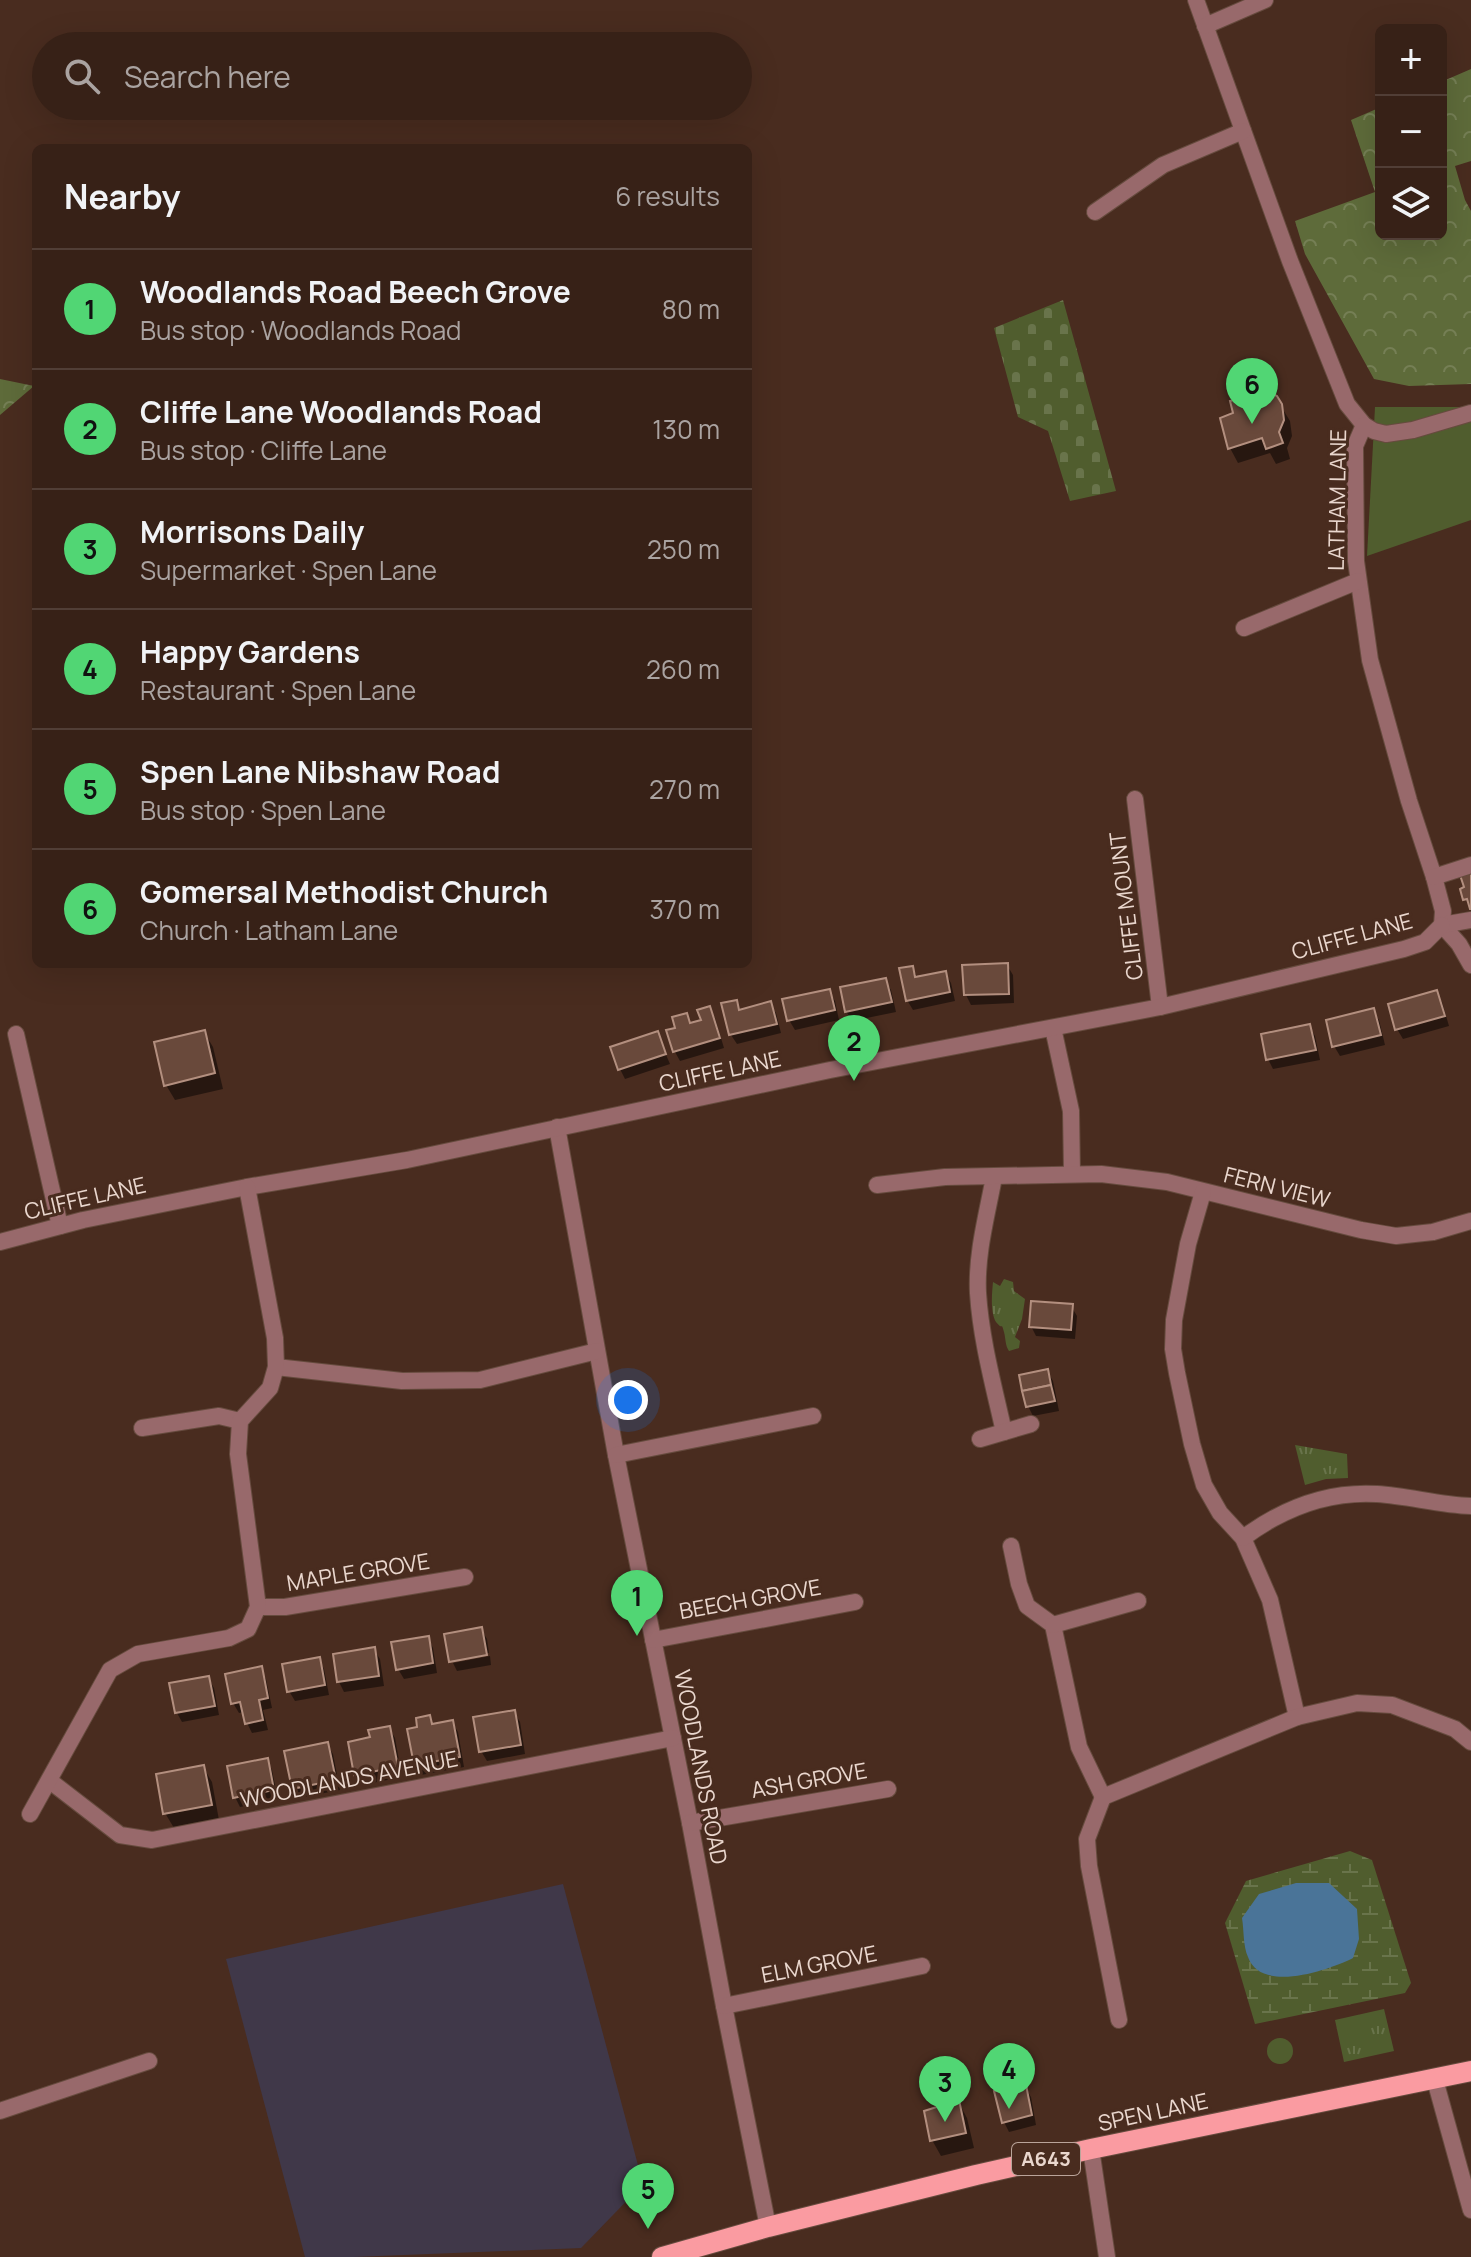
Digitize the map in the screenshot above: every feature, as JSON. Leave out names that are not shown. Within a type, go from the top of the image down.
[{"type":"main road","name":"SPEN LANE","points":[[662,2257],[768,2227],[1091,2149],[1471,2071]]},
{"type":"street","name":"LATHAM LANE","points":[[1196,0],[1290,261],[1347,404],[1364,425],[1355,446],[1356,561],[1370,660],[1409,801],[1434,877],[1443,911],[1442,925]]},
{"type":"street","points":[[1205,26],[1265,0]]},
{"type":"street","points":[[1095,212],[1163,165],[1243,131]]},
{"type":"street","points":[[1364,425],[1386,434],[1413,430],[1471,413]]},
{"type":"street","points":[[1244,628],[1358,581]]},
{"type":"street","name":"CLIFFE MOUNT","points":[[1135,799],[1160,1007]]},
{"type":"street","points":[[1434,877],[1471,865]]},
{"type":"street","points":[[1442,925],[1471,920]]},
{"type":"street","points":[[1442,925],[1459,944],[1471,965]]},
{"type":"street","name":"CLIFFE LANE","points":[[0,1242],[60,1226],[247,1187],[407,1160],[830,1070],[1160,1007],[1404,949],[1425,942],[1442,925]]},
{"type":"street","points":[[1053,1028],[1071,1111],[1072,1173]]},
{"type":"street","points":[[16,1034],[60,1226]]},
{"type":"street","name":"WOODLANDS ROAD","points":[[557,1127],[616,1455],[768,2227]]},
{"type":"street","name":"FERN VIEW","points":[[877,1185],[945,1177],[1101,1174],[1167,1182],[1396,1236],[1433,1232],[1471,1221]]},
{"type":"street","points":[[994,1177],[982,1239],[978,1291],[981,1321],[1004,1432]]},
{"type":"street","points":[[30,1814],[110,1670],[138,1654],[229,1638],[248,1629],[258,1607],[238,1454],[240,1421],[270,1388],[276,1367],[275,1338],[247,1187]]},
{"type":"street","points":[[1203,1192],[1179,1286],[1173,1349],[1192,1444],[1204,1485],[1220,1513],[1243,1538],[1270,1600],[1297,1717]]},
{"type":"street","points":[[276,1367],[402,1381],[480,1380],[597,1351]]},
{"type":"street","points":[[142,1428],[219,1416],[240,1421]]},
{"type":"street","points":[[616,1455],[813,1416]]},
{"type":"street","points":[[980,1439],[1031,1424]]},
{"type":"street","points":[[1243,1538],[1288,1511],[1340,1495],[1379,1494],[1471,1506]]},
{"type":"street","points":[[1011,1546],[1027,1606],[1053,1625],[1079,1747],[1103,1797],[1087,1839],[1089,1866],[1119,2020]]},
{"type":"street","name":"MAPLE GROVE","points":[[258,1607],[285,1607],[465,1577]]},
{"type":"street","points":[[1053,1625],[1138,1601]]},
{"type":"street","name":"BEECH GROVE","points":[[653,1640],[855,1602]]},
{"type":"street","points":[[1103,1797],[1297,1717],[1357,1703],[1392,1705],[1455,1729],[1471,1742]]},
{"type":"street","name":"WOODLANDS AVENUE","points":[[50,1781],[120,1835],[152,1840],[673,1738]]},
{"type":"street","name":"ASH GROVE","points":[[690,1823],[888,1789]]},
{"type":"street","name":"ELM GROVE","points":[[724,2006],[922,1966]]},
{"type":"street","points":[[0,2111],[149,2061]]},
{"type":"street","points":[[1435,2080],[1471,2210]]},
{"type":"street","points":[[1091,2149],[1107,2257]]},
{"type":"shaded area","points":[[563,1884],[643,2184],[581,2248],[305,2257],[226,1959]]},
{"type":"green space","points":[[1471,69],[1471,161],[1455,166],[1471,211],[1471,384],[1409,386],[1374,379],[1305,254],[1295,221],[1375,192],[1375,240],[1447,240],[1447,79]]},
{"type":"green space","points":[[1375,110],[1375,192],[1351,120]]},
{"type":"green space","points":[[1063,300],[1116,491],[1070,501],[1048,431],[1018,417],[994,328]]},
{"type":"green space","points":[[0,379],[32,386],[32,388],[0,415]]},
{"type":"green space","points":[[1375,407],[1471,407],[1471,520],[1367,556]]},
{"type":"green space","points":[[1004,1279],[1013,1282],[1014,1291],[1025,1299],[1015,1337],[1020,1341],[1019,1348],[1009,1351],[992,1308],[993,1282],[1000,1286]]},
{"type":"green space","points":[[1295,1445],[1347,1454],[1348,1478],[1326,1479],[1305,1485]]},
{"type":"green space","points":[[1350,1851],[1372,1860],[1411,1983],[1405,1993],[1255,2024],[1225,1923],[1246,1881]]},
{"type":"green space","points":[[1384,2009],[1394,2051],[1344,2062],[1335,2020]]},
{"type":"green space","points":[[1280,2038],[1290,2041],[1293,2051],[1290,2061],[1280,2064],[1270,2061],[1267,2051],[1270,2041]]},
{"type":"water","points":[[1296,1883],[1329,1883],[1357,1909],[1359,1939],[1353,1958],[1313,1973],[1281,1977],[1267,1974],[1255,1968],[1248,1957],[1242,1918],[1259,1894]]},
{"type":"building","points":[[1267,391],[1277,396],[1282,404],[1284,420],[1279,432],[1283,443],[1266,449],[1262,438],[1228,449],[1220,418],[1233,413],[1230,401]]},
{"type":"building","points":[[1471,872],[1470,909],[1467,899],[1463,900],[1460,889],[1464,887],[1460,875]]},
{"type":"building","points":[[1008,963],[1009,994],[964,995],[962,965]]},
{"type":"building","points":[[913,966],[915,977],[946,971],[950,992],[906,1001],[899,968]]},
{"type":"building","points":[[886,978],[892,1002],[845,1012],[840,987]]},
{"type":"building","points":[[830,989],[835,1010],[787,1021],[782,999]]},
{"type":"building","points":[[1437,990],[1445,1016],[1395,1030],[1388,1004]]},
{"type":"building","points":[[737,1000],[739,1010],[771,1001],[777,1024],[729,1035],[721,1003]]},
{"type":"building","points":[[710,1006],[720,1038],[673,1052],[666,1030],[675,1028],[672,1017],[687,1013],[690,1023],[701,1020],[697,1010]]},
{"type":"building","points":[[1374,1008],[1381,1035],[1332,1047],[1326,1020]]},
{"type":"building","points":[[1310,1024],[1316,1050],[1266,1060],[1261,1034]]},
{"type":"building","points":[[205,1030],[215,1073],[164,1086],[154,1042]]},
{"type":"building","points":[[658,1031],[666,1054],[618,1070],[610,1047]]},
{"type":"building","points":[[1031,1301],[1073,1304],[1071,1330],[1029,1327]]},
{"type":"building","points":[[1048,1369],[1051,1385],[1022,1391],[1019,1375]]},
{"type":"building","points":[[1051,1385],[1055,1401],[1026,1407],[1022,1391]]},
{"type":"building","points":[[482,1627],[487,1655],[449,1662],[444,1634]]},
{"type":"building","points":[[429,1636],[433,1663],[396,1670],[391,1642]]},
{"type":"building","points":[[375,1647],[379,1676],[337,1682],[333,1654]]},
{"type":"building","points":[[320,1657],[325,1685],[287,1692],[282,1664]]},
{"type":"building","points":[[262,1666],[268,1698],[259,1700],[263,1720],[245,1724],[240,1702],[231,1704],[225,1674]]},
{"type":"building","points":[[209,1676],[215,1706],[175,1713],[169,1683]]},
{"type":"building","points":[[515,1710],[521,1745],[479,1752],[473,1717]]},
{"type":"building","points":[[430,1715],[432,1724],[453,1720],[460,1757],[414,1765],[407,1729],[417,1727],[416,1718]]},
{"type":"building","points":[[390,1726],[398,1767],[354,1775],[348,1742],[370,1737],[368,1730]]},
{"type":"building","points":[[328,1742],[336,1780],[292,1789],[284,1751]]},
{"type":"building","points":[[268,1758],[274,1790],[233,1798],[227,1766]]},
{"type":"building","points":[[204,1765],[212,1805],[163,1814],[156,1774]]},
{"type":"building","points":[[1026,2085],[1032,2115],[1002,2123],[994,2091]]},
{"type":"building","points":[[959,2100],[966,2133],[930,2141],[924,2111]]},
{"type":"place","name":"Gomersal Methodist Church","points":[[1252,424]]},
{"type":"place","name":"Cliffe Lane Woodlands Road","points":[[854,1081]]},
{"type":"place","name":"Woodlands Road Beech Grove","points":[[637,1636]]},
{"type":"place","name":"Happy Gardens","points":[[1009,2109]]},
{"type":"place","name":"Morrisons Daily","points":[[945,2122]]},
{"type":"place","name":"Spen Lane Nibshaw Road","points":[[648,2229]]}]
